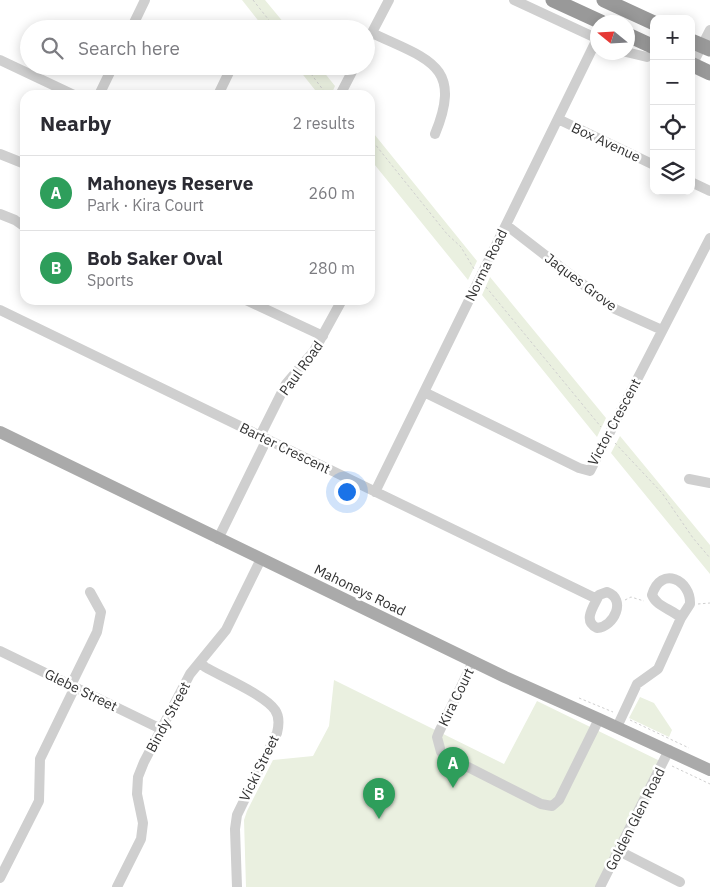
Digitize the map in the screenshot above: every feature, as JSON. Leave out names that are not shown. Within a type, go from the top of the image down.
[{"type":"highway","points":[[553,0],[590,17]]},
{"type":"highway","points":[[604,0],[650,21]]},
{"type":"highway","points":[[635,38],[650,45]]},
{"type":"highway","points":[[695,66],[710,73]]},
{"type":"main road","name":"Mahoneys Road","points":[[0,432],[473,662],[599,719],[619,721],[669,750],[710,770]]},
{"type":"street","points":[[135,20],[145,0]]},
{"type":"street","points":[[375,27],[389,0]]},
{"type":"street","points":[[514,0],[590,36]]},
{"type":"street","points":[[694,60],[710,30]]},
{"type":"street","points":[[375,34],[429,60],[440,73],[445,88],[445,102],[435,134]]},
{"type":"street","name":"Norma Road","points":[[375,492],[590,53]]},
{"type":"street","points":[[635,54],[646,57],[650,56]]},
{"type":"street","points":[[0,60],[20,69]]},
{"type":"street","points":[[32,75],[63,90]]},
{"type":"street","points":[[101,90],[109,75]]},
{"type":"street","points":[[220,90],[228,75]]},
{"type":"street","points":[[343,90],[350,75]]},
{"type":"street","name":"Box Avenue","points":[[558,119],[650,163]]},
{"type":"street","points":[[0,154],[20,162]]},
{"type":"street","points":[[695,184],[710,191]]},
{"type":"street","points":[[0,214],[20,224]]},
{"type":"street","name":"Jaques Grove","points":[[506,225],[615,310],[662,330]]},
{"type":"street","name":"Victor Crescent","points":[[424,392],[579,468],[590,471],[710,238]]},
{"type":"street","points":[[257,305],[324,336]]},
{"type":"street","name":"Paul Road","points":[[218,538],[286,384],[314,351],[340,305]]},
{"type":"street","name":"Barter Crescent","points":[[0,310],[597,599],[599,595],[607,592],[614,597],[617,603]]},
{"type":"street","points":[[689,479],[710,482]]},
{"type":"street","name":"Bindy Street","points":[[117,887],[141,839],[142,823],[137,794],[138,777],[190,674],[226,630],[261,559]]},
{"type":"street","points":[[619,721],[637,684],[658,669],[681,618],[690,604],[689,593],[679,581],[667,578],[660,581],[654,586],[652,595],[655,601],[681,618]]},
{"type":"street","points":[[0,878],[39,801],[40,759],[97,632],[101,612],[90,592]]},
{"type":"street","points":[[597,599],[589,616],[592,626],[597,628],[608,625],[613,620],[617,603]]},
{"type":"street","name":"Glebe Street","points":[[0,651],[161,729]]},
{"type":"street","name":"Vicki Street","points":[[200,662],[205,667],[264,700],[275,710],[279,720],[277,733],[237,815],[235,829],[237,887]]},
{"type":"street","name":"Kira Court","points":[[473,662],[439,732],[438,745],[441,752],[540,804],[552,806],[559,800],[599,719]]},
{"type":"street","name":"Golden Glen Road","points":[[600,887],[669,750]]},
{"type":"street","points":[[619,851],[681,881]]},
{"type":"path","points":[[254,0],[269,20]]},
{"type":"path","points":[[312,75],[323,90]]},
{"type":"path","points":[[375,144],[447,234],[460,247],[479,278],[608,435],[662,493],[710,558]]},
{"type":"path","points":[[617,603],[631,597],[649,602],[655,601]]},
{"type":"path","points":[[690,604],[710,603]]},
{"type":"path","points":[[619,721],[693,750]]},
{"type":"green space","points":[[242,0],[265,0],[282,20],[258,20]]},
{"type":"green space","points":[[303,75],[326,75],[335,86],[333,90],[315,90]]},
{"type":"green space","points":[[375,135],[477,261],[468,280],[375,165]]},
{"type":"green space","points":[[490,277],[606,418],[597,437],[482,295]]},
{"type":"green space","points":[[620,436],[710,545],[710,574],[611,453]]},
{"type":"green space","points":[[334,680],[504,764],[537,701],[660,761],[596,887],[246,887],[244,820],[247,811],[273,760],[313,756],[329,726]]},
{"type":"green space","points":[[640,697],[654,703],[672,730],[669,737],[629,718]]},
{"type":"place","name":"Mahoneys Reserve","points":[[453,788]]},
{"type":"place","name":"Bob Saker Oval","points":[[379,819]]}]
